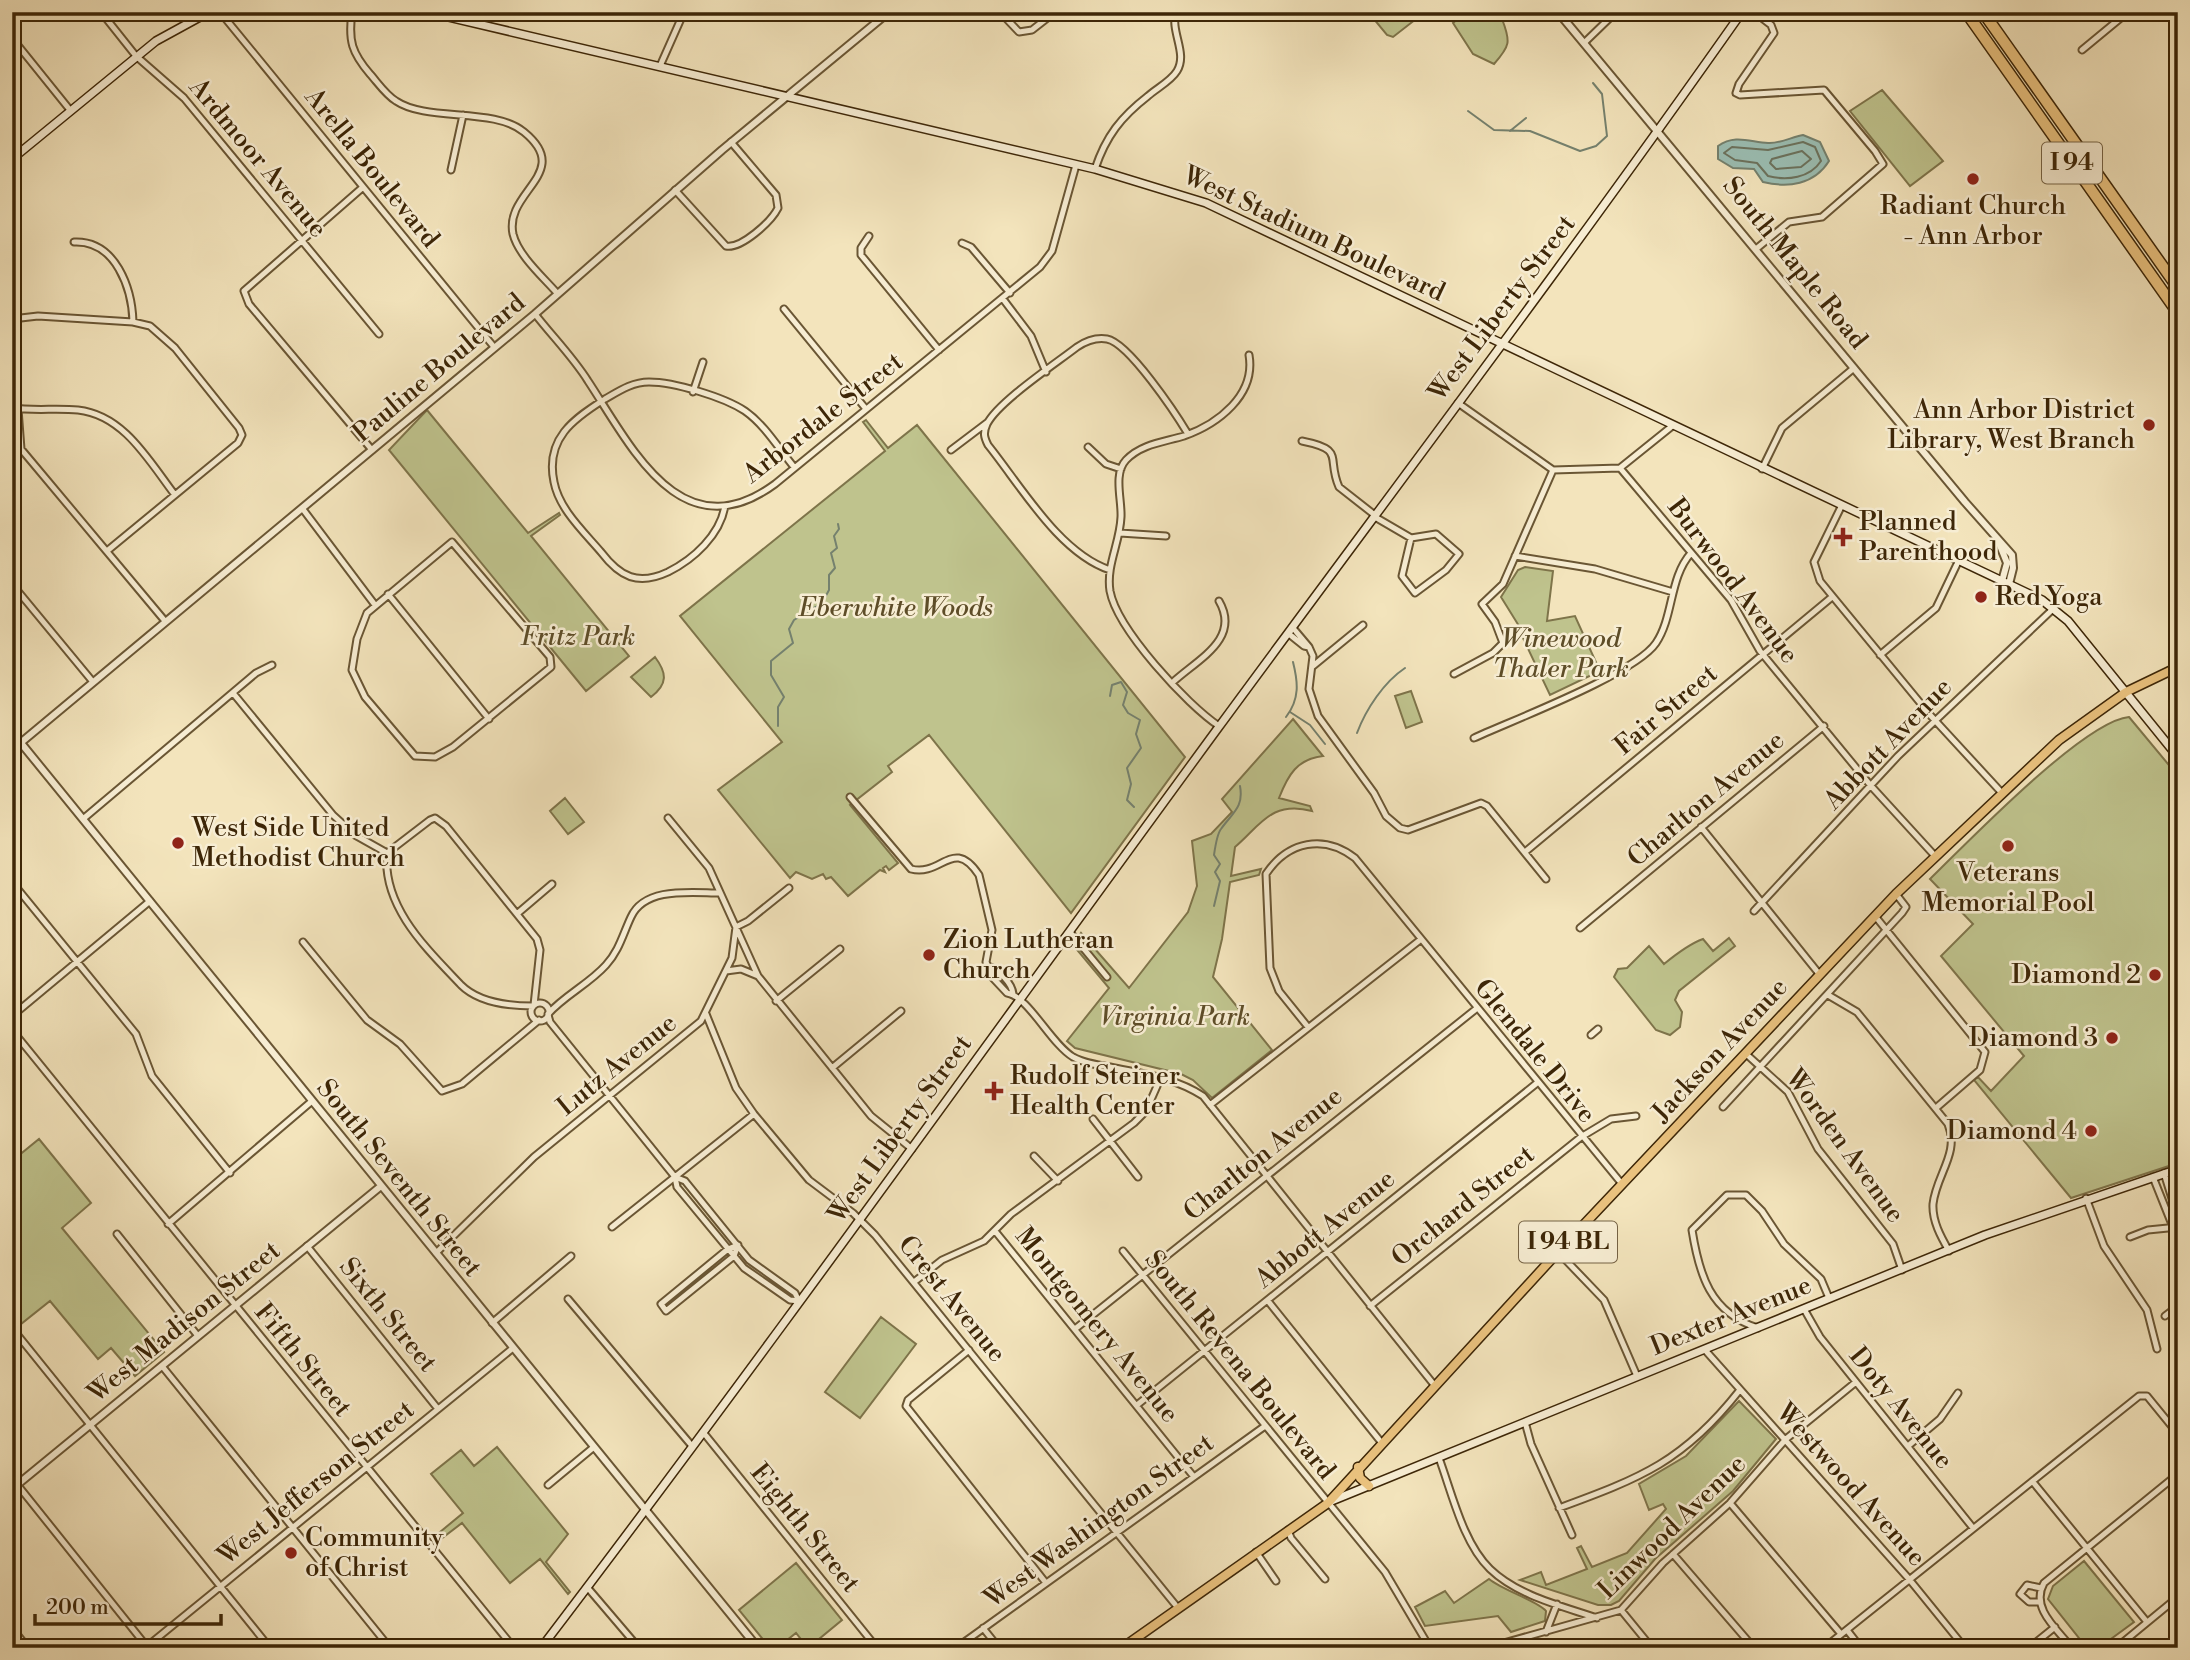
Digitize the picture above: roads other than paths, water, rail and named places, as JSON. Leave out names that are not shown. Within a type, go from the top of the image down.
[{"type":"highway","name":"I 94","points":[[1966,12],[2178,313]]},
{"type":"highway","name":"I 94","points":[[1983,12],[2178,288]]},
{"type":"main road","points":[[12,159],[136,56],[173,29],[209,12]]},
{"type":"main road","name":"West Stadium Boulevard","points":[[427,12],[1095,169],[1186,195],[1229,213],[1671,427],[2054,608]]},
{"type":"main road","name":"West Liberty Street","points":[[541,1648],[860,1220],[1016,997],[1070,932],[1658,132],[1742,12]]},
{"type":"main road","points":[[2054,608],[2178,757]]},
{"type":"main road","name":"Jackson Avenue","points":[[1328,1503],[1358,1467],[1558,1252],[1896,894],[2059,740],[2126,692],[2178,667]]},
{"type":"main road","name":"Dexter Avenue","points":[[1328,1503],[1829,1298],[2086,1198],[2178,1169]]},
{"type":"main road","points":[[1358,1467],[1360,1478],[1369,1486]]},
{"type":"main road","name":"I 94 BL","points":[[1122,1648],[1328,1503]]},
{"type":"street","name":"Ardmoor Avenue","points":[[101,12],[136,56],[184,98],[379,334]]},
{"type":"street","name":"Arella Boulevard","points":[[220,12],[494,347]]},
{"type":"street","points":[[352,12],[350,46],[389,96],[407,106],[511,124],[530,137],[540,150],[543,164],[541,173],[518,204],[512,227],[514,237],[525,254],[557,293]]},
{"type":"street","points":[[660,66],[684,12]]},
{"type":"street","name":"Pauline Boulevard","points":[[12,750],[535,314],[731,142],[889,12]]},
{"type":"street","points":[[1000,12],[1019,32],[1032,30],[1055,12]]},
{"type":"street","points":[[1095,169],[1106,140],[1118,122],[1175,74],[1180,63],[1173,26],[1175,12]]},
{"type":"street","name":"South Maple Road","points":[[1559,12],[1999,541],[2007,563],[2005,583]]},
{"type":"street","points":[[1584,43],[1616,12]]},
{"type":"street","points":[[1754,12],[1771,25],[1773,33],[1736,89],[1737,93],[1740,95],[1824,90],[1875,150],[1883,164],[1822,217],[1789,222],[1756,249]]},
{"type":"street","points":[[2082,50],[2128,12]]},
{"type":"street","points":[[468,22],[470,13]]},
{"type":"street","points":[[12,38],[70,110]]},
{"type":"street","points":[[452,170],[463,115]]},
{"type":"street","points":[[675,190],[726,246],[739,245],[764,224],[776,212],[779,202],[731,142]]},
{"type":"street","name":"Arbordale Street","points":[[535,314],[602,401],[630,449],[659,481],[684,498],[724,506],[750,500],[866,410],[1040,267],[1052,251],[1076,165]]},
{"type":"street","points":[[362,188],[246,287],[245,296],[372,450]]},
{"type":"street","points":[[869,236],[861,248],[861,256],[939,350]]},
{"type":"street","points":[[74,242],[91,245],[115,262],[126,278],[133,298],[133,322]]},
{"type":"street","points":[[962,243],[971,247],[1010,293]]},
{"type":"street","points":[[1003,299],[1031,336],[1046,372]]},
{"type":"street","points":[[784,309],[866,410]]},
{"type":"street","points":[[12,319],[38,316],[133,322],[150,326],[160,333],[242,435],[233,448],[107,551]]},
{"type":"street","points":[[951,450],[1089,339],[1108,339],[1128,353],[1188,434]]},
{"type":"street","points":[[1219,726],[1192,704],[1129,633],[1117,614],[1110,590],[1110,570],[1120,533],[1121,469],[1135,452],[1188,434],[1233,407],[1248,378],[1249,355]]},
{"type":"street","points":[[693,392],[703,362]]},
{"type":"street","points":[[1762,469],[1782,428],[1854,368]]},
{"type":"street","points":[[724,506],[717,531],[675,568],[644,580],[620,574],[559,499],[552,468],[555,452],[572,421],[626,387],[646,382],[712,396],[744,410],[756,420],[794,467]]},
{"type":"street","points":[[1458,403],[1553,470],[1620,468],[1671,427]]},
{"type":"street","points":[[165,621],[21,449],[15,408],[77,410],[108,419],[123,430],[175,495]]},
{"type":"street","points":[[989,421],[984,436],[988,445],[1067,544],[1090,564],[1110,570]]},
{"type":"street","points":[[1301,441],[1328,450],[1334,456],[1339,487],[1376,516],[1411,538],[1436,534],[1459,554],[1446,570],[1415,593],[1402,576],[1411,538]]},
{"type":"street","points":[[1088,447],[1106,464],[1121,469]]},
{"type":"street","name":"Burwood Avenue","points":[[1620,468],[1731,600],[1763,655],[1871,786],[1935,856]]},
{"type":"street","points":[[1454,674],[1493,653],[1503,643],[1495,622],[1482,604],[1503,584],[1553,470]]},
{"type":"street","points":[[1841,507],[1814,562],[1820,581],[1935,720],[2001,792]]},
{"type":"street","points":[[302,508],[375,605]]},
{"type":"street","points":[[1120,533],[1166,536]]},
{"type":"street","points":[[452,542],[550,657],[551,667],[446,752],[435,757],[415,756],[359,688],[352,670],[362,624],[375,605],[388,594],[452,542]]},
{"type":"street","points":[[1474,738],[1632,665],[1656,643],[1682,563],[1691,553]]},
{"type":"street","points":[[1515,556],[1595,569],[1673,592]]},
{"type":"street","points":[[1880,655],[1936,608],[1958,562]]},
{"type":"street","points":[[12,584],[93,682]]},
{"type":"street","points":[[388,594],[489,719]]},
{"type":"street","name":"Fair Street","points":[[1525,852],[1832,597]]},
{"type":"street","points":[[1173,682],[1207,654],[1226,629],[1225,612],[1219,601]]},
{"type":"street","name":"Abbott Avenue","points":[[1754,911],[1935,720],[2054,608]]},
{"type":"street","points":[[1313,666],[1363,625]]},
{"type":"street","points":[[1291,631],[1304,646],[1309,647],[1313,666],[1310,689],[1318,716],[1394,824],[1408,830],[1481,803],[1487,806],[1546,879]]},
{"type":"street","points":[[83,819],[233,693],[272,665]]},
{"type":"street","points":[[233,693],[333,815],[355,835],[387,853]]},
{"type":"street","name":"Charlton Avenue","points":[[1580,928],[1824,726]]},
{"type":"street","name":"South Seventh Street","points":[[12,732],[758,1648]]},
{"type":"street","points":[[850,797],[911,869],[921,871],[957,856],[965,859],[974,868],[979,875],[992,930],[986,953],[988,966],[996,969],[1054,1041],[1075,1058],[1161,1077],[1187,1086],[1210,1105],[1435,1386]]},
{"type":"street","points":[[540,1013],[540,950],[537,939],[446,826],[435,818],[430,820],[387,853],[386,865],[394,901],[443,966],[471,995],[484,1000],[523,1006],[540,1013],[550,1022],[675,1177],[677,1187],[744,1268],[790,1300],[799,1301]]},
{"type":"street","points":[[668,818],[698,851],[758,976],[776,1001],[872,1116],[912,1149]]},
{"type":"street","points":[[1701,827],[1820,975]]},
{"type":"street","name":"Glendale Drive","points":[[1308,1027],[1279,991],[1270,968],[1266,874],[1280,856],[1311,842],[1345,850],[1355,858],[1622,1184]]},
{"type":"street","points":[[12,881],[136,1034],[152,1076],[230,1173]]},
{"type":"street","points":[[518,913],[552,884]]},
{"type":"street","points":[[736,927],[748,921],[789,888]]},
{"type":"street","points":[[303,942],[367,1020],[400,1044],[436,1088],[442,1091],[454,1089],[540,1013],[604,967],[620,945],[632,914],[641,904],[662,895],[720,892]]},
{"type":"street","points":[[1723,1107],[1906,907],[1896,894]]},
{"type":"street","points":[[12,1016],[150,901]]},
{"type":"street","points":[[1875,916],[1985,1052],[1980,1070],[1936,1108]]},
{"type":"street","name":"Lutz Avenue","points":[[436,1253],[534,1157],[692,1030],[706,1014],[726,971],[737,943],[736,927]]},
{"type":"street","points":[[1070,932],[1107,977]]},
{"type":"street","points":[[1210,1105],[1420,940]]},
{"type":"street","points":[[776,1001],[840,949]]},
{"type":"street","points":[[726,971],[741,969],[758,976]]},
{"type":"street","points":[[1828,995],[1857,1012],[1936,1108],[1953,1138],[1933,1205],[1939,1233],[1949,1251]]},
{"type":"street","name":"Charlton Avenue","points":[[1075,1329],[1476,1009]]},
{"type":"street","points":[[832,1068],[901,1011]]},
{"type":"street","name":"Crest Avenue","points":[[706,1014],[736,1088],[754,1114],[808,1180],[860,1220],[914,1282],[1178,1608]]},
{"type":"street","points":[[1591,1035],[1598,1029]]},
{"type":"street","name":"Fifth Street","points":[[12,1030],[514,1648]]},
{"type":"street","name":"Worden Avenue","points":[[1745,1053],[1788,1092],[1824,1157],[1892,1244],[1902,1270]]},
{"type":"street","points":[[914,1282],[942,1260],[984,1241],[1011,1214],[1111,1141],[1146,1111],[1161,1077]]},
{"type":"street","name":"Abbott Avenue","points":[[1137,1405],[1537,1083]]},
{"type":"street","points":[[168,1224],[312,1101]]},
{"type":"street","points":[[612,1227],[754,1114]]},
{"type":"street","name":"Orchard Street","points":[[1370,1306],[1581,1137],[1611,1119],[1636,1116]]},
{"type":"street","points":[[1093,1119],[1138,1177]]},
{"type":"street","points":[[1034,1156],[1058,1181]]},
{"type":"street","points":[[2164,1173],[2177,1224]]},
{"type":"street","points":[[675,1177],[685,1181],[749,1260],[795,1293],[799,1301]]},
{"type":"street","points":[[2152,1177],[2177,1224]]},
{"type":"street","name":"West Madison Street","points":[[15,1487],[381,1186]]},
{"type":"street","points":[[1758,1328],[1746,1324],[1712,1298],[1700,1276],[1694,1226],[1713,1211],[1719,1199],[1727,1195],[1746,1195],[1762,1211],[1784,1244],[1821,1279],[1829,1298]]},
{"type":"street","points":[[2086,1198],[2104,1246],[2147,1310],[2157,1349]]},
{"type":"street","points":[[2130,1237],[2177,1224]]},
{"type":"street","name":"Montgomery Avenue","points":[[995,1231],[1194,1477]]},
{"type":"street","points":[[117,1234],[198,1336]]},
{"type":"street","points":[[738,1245],[734,1256],[666,1311],[661,1304],[728,1249],[738,1245]]},
{"type":"street","name":"Sixth Street","points":[[307,1246],[438,1409]]},
{"type":"street","name":"South Revena Boulevard","points":[[1123,1251],[1391,1580],[1430,1648]]},
{"type":"street","points":[[1558,1252],[1604,1300],[1637,1376]]},
{"type":"street","points":[[492,1322],[571,1256]]},
{"type":"street","points":[[568,1300],[692,1446]]},
{"type":"street","points":[[1268,1301],[1381,1442]]},
{"type":"street","points":[[2165,1317],[2178,1306]]},
{"type":"street","name":"Doty Avenue","points":[[1804,1309],[1820,1337],[1973,1528]]},
{"type":"street","points":[[12,1328],[270,1648]]},
{"type":"street","name":"West Jefferson Street","points":[[147,1647],[513,1348]]},
{"type":"street","points":[[970,1350],[908,1400],[906,1406],[1046,1583]]},
{"type":"street","name":"Westwood Avenue","points":[[1705,1350],[1909,1579],[1965,1648]]},
{"type":"street","points":[[162,1366],[390,1648]]},
{"type":"street","name":"Linwood Avenue","points":[[1486,1648],[1621,1610],[1673,1554],[1730,1503],[1786,1439],[1856,1382]]},
{"type":"street","points":[[1559,1508],[1660,1467],[1686,1448],[1740,1391]]},
{"type":"street","points":[[1908,1446],[1940,1419],[1958,1393]]},
{"type":"street","points":[[1824,1648],[2139,1396],[2147,1396],[2178,1434]]},
{"type":"street","points":[[1525,1422],[1572,1535]]},
{"type":"street","name":"West Washington Street","points":[[956,1648],[1265,1426]]},
{"type":"street","name":"Eighth Street","points":[[703,1432],[877,1648]]},
{"type":"street","points":[[548,1485],[594,1447]]},
{"type":"street","points":[[1439,1458],[1471,1542],[1489,1568],[1532,1595],[1598,1618]]},
{"type":"street","points":[[2072,1648],[2039,1602],[2041,1588],[2086,1547],[2178,1474]]},
{"type":"street","points":[[12,1478],[15,1487],[147,1647]]},
{"type":"street","points":[[2033,1482],[2147,1622]]},
{"type":"street","points":[[1730,1503],[1861,1648]]},
{"type":"street","points":[[1288,1530],[1325,1579]]},
{"type":"street","points":[[1256,1552],[1276,1581]]},
{"type":"street","points":[[1673,1554],[1754,1648]]},
{"type":"street","points":[[2039,1602],[2029,1602],[2020,1594],[2027,1585],[2041,1588]]},
{"type":"street","points":[[587,1587],[639,1648]]},
{"type":"street","points":[[2116,1648],[2178,1597]]},
{"type":"street","points":[[1546,1632],[1557,1604]]},
{"type":"street","points":[[1621,1610],[1652,1648]]},
{"type":"street","points":[[2029,1648],[2055,1627]]},
{"type":"street","points":[[12,1628],[28,1648]]},
{"type":"street","points":[[983,1628],[999,1648]]},
{"type":"street","points":[[738,1648],[750,1638]]},
{"type":"water","points":[[1803,135],[1820,142],[1829,161],[1816,175],[1800,183],[1782,185],[1763,182],[1754,169],[1733,168],[1718,159],[1718,146],[1730,140],[1772,143]]},
{"type":"waterway","points":[[1468,111],[1494,130],[1530,131],[1580,151],[1596,146],[1607,136],[1602,94],[1593,83]]},
{"type":"waterway","points":[[1510,131],[1526,118]]},
{"type":"waterway","points":[[778,726],[778,707],[784,697],[771,675],[771,661],[793,643],[789,629],[794,620],[822,603],[829,590],[829,575],[835,568],[831,553],[837,548],[834,536],[839,529],[838,524]]},
{"type":"waterway","points":[[1286,717],[1294,704],[1297,690],[1293,662]]},
{"type":"waterway","points":[[1357,733],[1377,697],[1405,668]]},
{"type":"waterway","points":[[1110,696],[1112,685],[1121,682],[1127,692],[1123,705],[1128,713],[1140,720],[1136,734],[1141,748],[1127,768],[1131,784],[1127,800],[1134,807]]},
{"type":"waterway","points":[[1290,712],[1310,725],[1325,744]]},
{"type":"waterway","points":[[1214,906],[1220,881],[1215,872],[1220,864],[1214,855],[1216,841],[1239,805],[1240,786]]},
{"type":"place","name":"Radiant Church - Ann Arbor","points":[[1973,179]]},
{"type":"place","name":"Ann Arbor District Library, West Branch","points":[[2149,425]]},
{"type":"place","name":"Planned Parenthood","points":[[1843,537]]},
{"type":"place","name":"Red Yoga","points":[[1981,597]]},
{"type":"place","name":"West Side United Methodist Church","points":[[178,843]]},
{"type":"place","name":"Veterans Memorial Pool","points":[[2008,846]]},
{"type":"place","name":"Zion Lutheran Church","points":[[929,955]]},
{"type":"place","name":"Diamond 2","points":[[2155,975]]},
{"type":"place","name":"Diamond 3","points":[[2112,1038]]},
{"type":"place","name":"Rudolf Steiner Health Center","points":[[994,1091]]},
{"type":"place","name":"Diamond 4","points":[[2091,1131]]},
{"type":"place","name":"Community of Christ","points":[[291,1553]]},
{"type":"park label","name":"Eberwhite Woods","points":[[896,608]]},
{"type":"park label","name":"Fritz Park","points":[[578,637]]},
{"type":"park label","name":"Winewood Thaler Park","points":[[1561,654]]},
{"type":"park label","name":"Virginia Park","points":[[1175,1017]]}]
